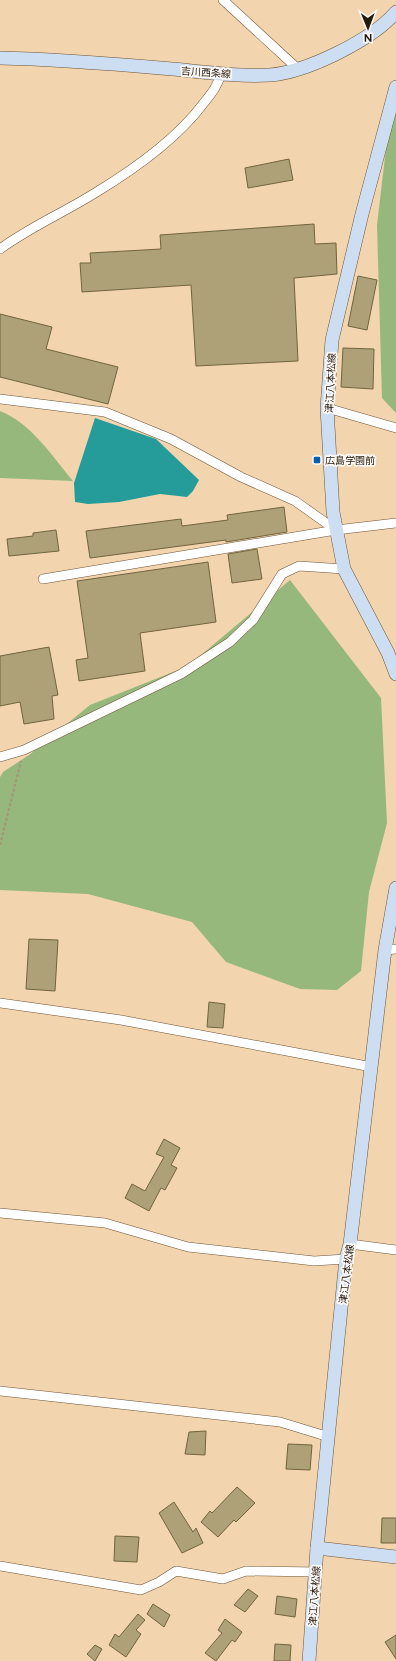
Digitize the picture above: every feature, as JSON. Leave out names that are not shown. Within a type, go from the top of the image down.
[{"type":"main road","name":"吉川西条線","points":[[0,58],[57,59],[221,73],[270,75],[298,69],[340,51],[375,30],[396,12]]},
{"type":"main road","name":"津江八本松線","points":[[396,87],[362,214],[332,340],[327,408],[336,530],[344,569],[392,650],[396,674]]},
{"type":"main road","name":"津江八本松線","points":[[309,1661],[318,1548],[346,1260],[350,1244],[372,1067],[390,949],[396,888]]},
{"type":"main road","points":[[318,1548],[396,1557]]},
{"type":"street","points":[[224,0],[298,69]]},
{"type":"street","points":[[0,249],[24,232],[95,194],[172,139],[194,115],[218,84],[221,73]]},
{"type":"street","points":[[0,399],[105,412],[171,439],[241,477],[295,501],[336,530]]},
{"type":"street","points":[[327,408],[396,428]]},
{"type":"street","points":[[43,579],[336,530],[396,523]]},
{"type":"street","points":[[0,757],[24,750],[181,674],[230,642],[253,620],[282,574],[299,566],[344,569]]},
{"type":"street","points":[[0,1003],[121,1020],[372,1067]]},
{"type":"street","points":[[0,1213],[105,1224],[188,1247],[314,1261],[346,1260]]},
{"type":"street","points":[[350,1244],[396,1250]]},
{"type":"street","points":[[0,1391],[280,1422],[329,1437]]},
{"type":"street","points":[[0,1566],[141,1590],[176,1571],[222,1579],[246,1571],[317,1572]]},
{"type":"path","points":[[0,845],[24,750]]},
{"type":"green space","points":[[396,104],[396,413],[382,398],[377,225],[389,123]]},
{"type":"green space","points":[[0,411],[22,423],[49,451],[73,481],[0,478]]},
{"type":"green space","points":[[290,580],[381,698],[387,823],[369,892],[361,971],[337,990],[300,989],[226,962],[192,922],[88,894],[0,890],[0,777],[3,772],[29,755],[90,705],[188,666]]},
{"type":"water","points":[[95,418],[156,439],[199,480],[193,491],[187,497],[160,494],[119,502],[88,504],[75,502],[74,483]]},
{"type":"building","points":[[289,159],[293,180],[248,188],[245,168]]},
{"type":"building","points":[[314,224],[315,244],[336,243],[337,274],[294,278],[298,361],[196,366],[191,285],[82,292],[80,263],[91,263],[90,253],[161,249],[160,235]]},
{"type":"building","points":[[358,276],[377,280],[367,330],[348,326]]},
{"type":"building","points":[[0,314],[52,327],[46,349],[118,367],[108,404],[0,377]]},
{"type":"building","points":[[343,348],[374,349],[373,389],[341,387]]},
{"type":"building","points":[[284,507],[287,532],[226,542],[226,540],[90,558],[86,531],[181,519],[182,526],[228,520],[227,515]]},
{"type":"building","points":[[56,530],[59,551],[9,556],[7,539],[33,536],[33,533]]},
{"type":"building","points":[[257,549],[262,579],[232,583],[228,554]]},
{"type":"building","points":[[208,562],[216,622],[140,633],[145,671],[79,681],[76,660],[88,658],[77,581]]},
{"type":"building","points":[[49,647],[58,695],[52,696],[54,719],[24,724],[20,702],[0,706],[0,656]]},
{"type":"building","points":[[29,939],[58,940],[55,991],[26,989]]},
{"type":"building","points":[[209,1002],[225,1004],[223,1028],[207,1027]]},
{"type":"building","points":[[164,1139],[180,1148],[171,1165],[177,1168],[165,1190],[161,1188],[149,1211],[125,1198],[132,1184],[145,1191],[164,1157],[156,1154]]},
{"type":"building","points":[[206,1431],[205,1455],[185,1454],[189,1432]]},
{"type":"building","points":[[288,1444],[312,1445],[310,1470],[286,1469]]},
{"type":"building","points":[[237,1487],[255,1503],[236,1522],[234,1520],[218,1537],[201,1522],[210,1511],[212,1513]]},
{"type":"building","points":[[174,1502],[193,1532],[196,1528],[203,1543],[182,1553],[159,1513]]},
{"type":"building","points":[[382,1518],[396,1518],[396,1543],[381,1543]]},
{"type":"building","points":[[115,1536],[139,1537],[137,1562],[114,1561]]},
{"type":"building","points":[[248,1589],[258,1596],[245,1612],[234,1605]]},
{"type":"building","points":[[277,1596],[297,1599],[295,1617],[275,1614]]},
{"type":"building","points":[[153,1604],[170,1615],[164,1627],[147,1614]]},
{"type":"building","points":[[138,1614],[145,1620],[136,1630],[141,1634],[126,1657],[109,1645],[115,1634],[119,1637]]},
{"type":"building","points":[[225,1619],[242,1632],[235,1642],[232,1640],[216,1661],[205,1653],[222,1633],[218,1630]]},
{"type":"building","points":[[396,1635],[396,1659],[385,1642]]},
{"type":"building","points":[[275,1644],[291,1645],[290,1661],[274,1661]]},
{"type":"building","points":[[95,1645],[102,1649],[95,1661],[87,1654]]},
{"type":"place","name":"広島学園前","points":[[317,460]]}]
